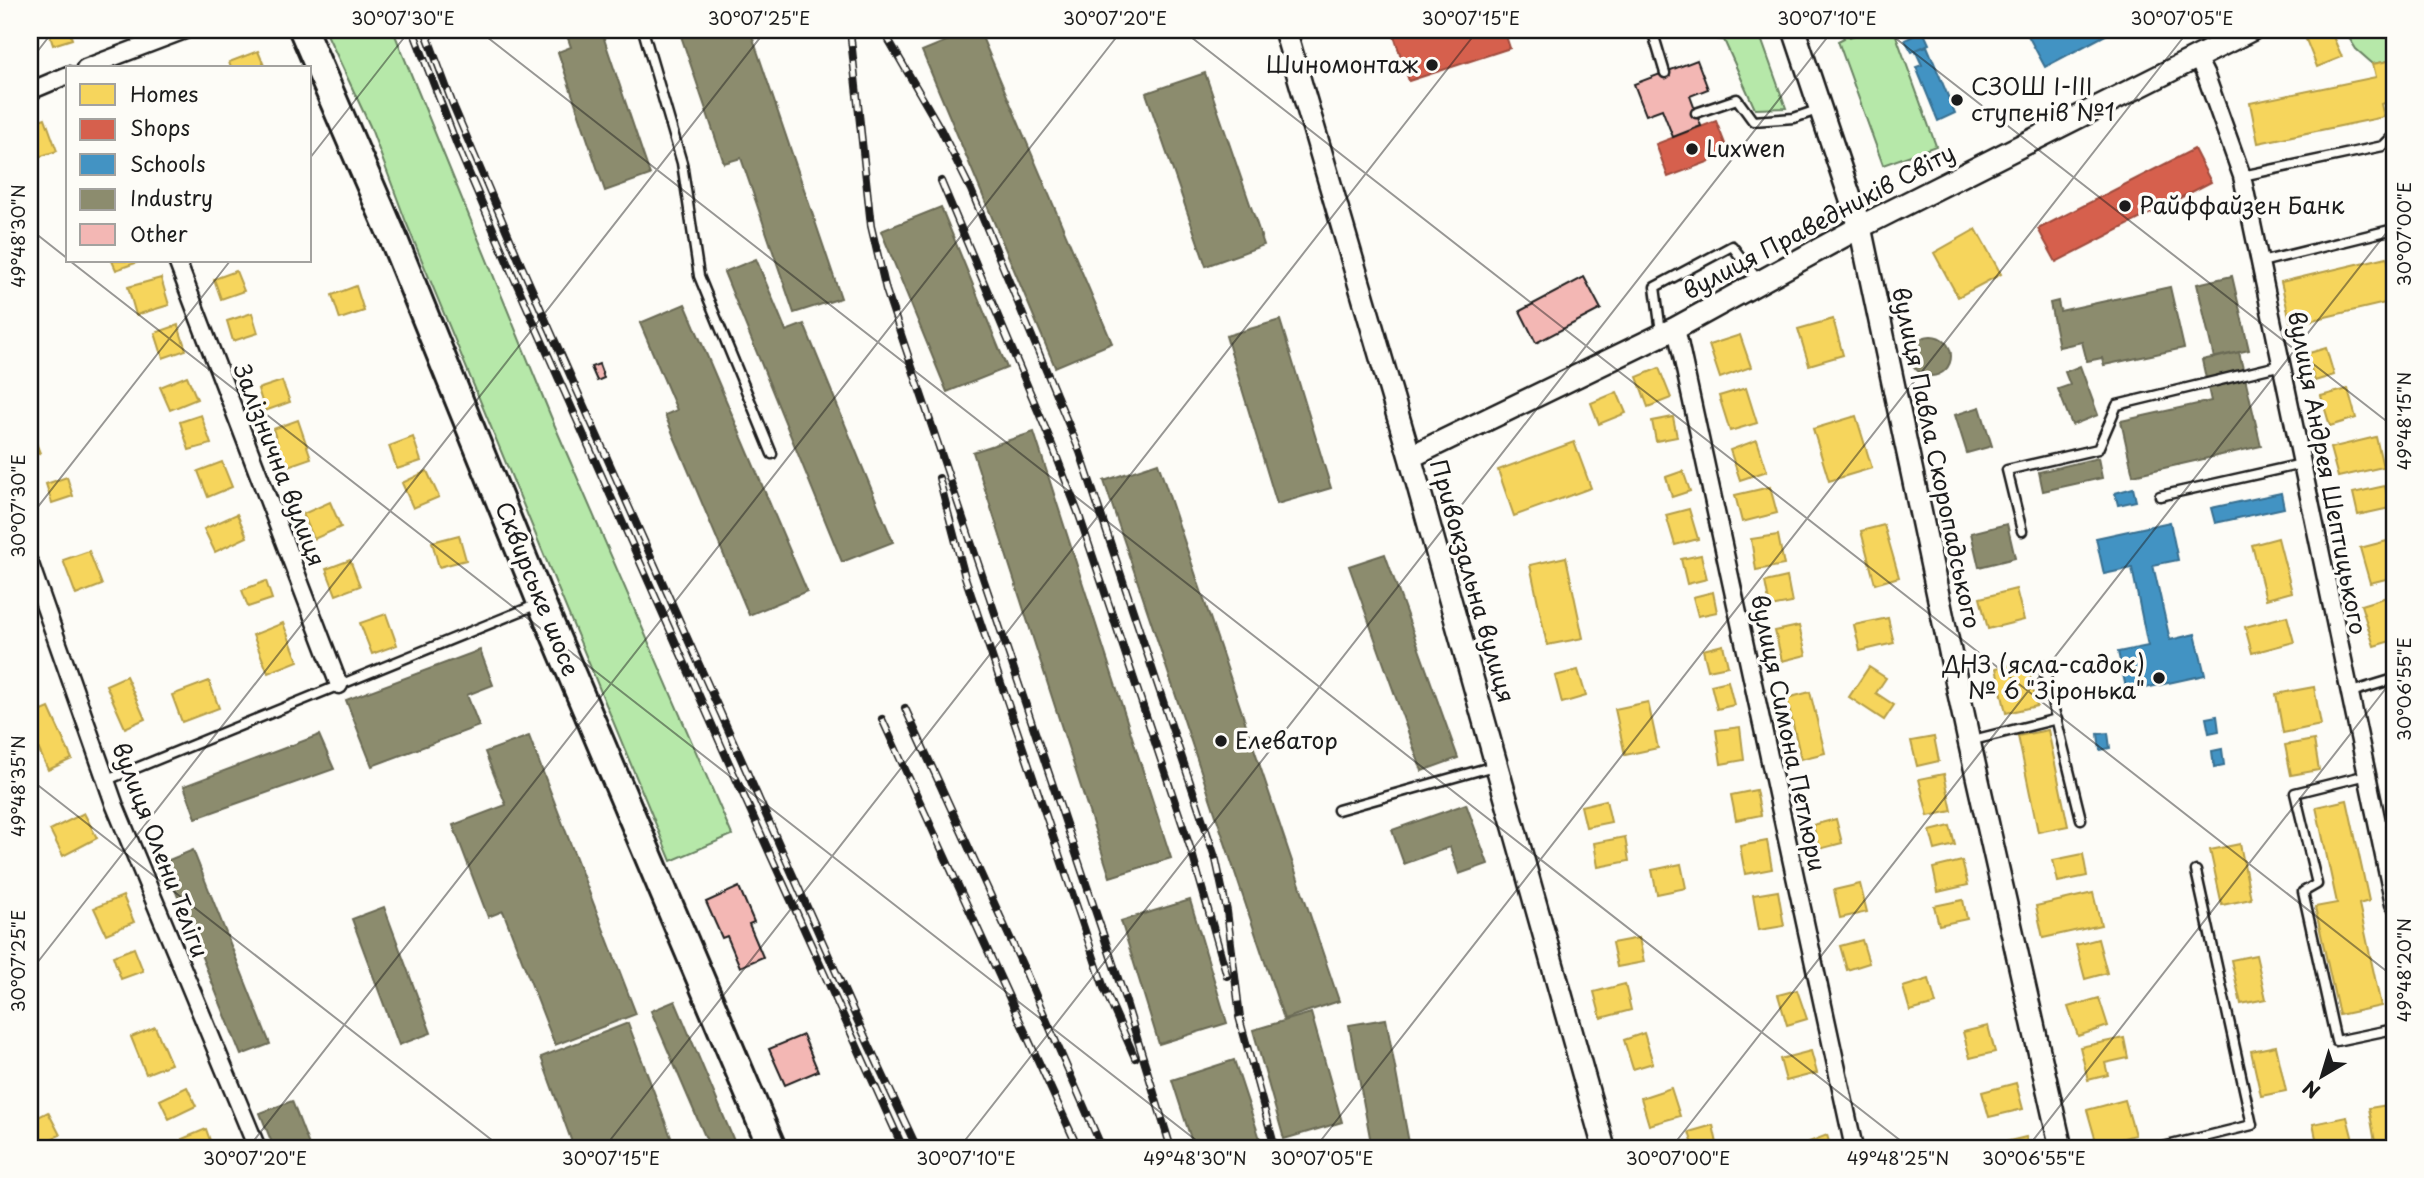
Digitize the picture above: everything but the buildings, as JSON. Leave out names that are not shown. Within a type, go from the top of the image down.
[{"type":"main road","name":"Сквирське шосе","points":[[303,30],[394,240],[541,602],[772,1148]]},
{"type":"street","points":[[102,65],[185,30]]},
{"type":"street","name":"Привокзальна вулиця","points":[[1285,30],[1410,457],[1604,1148]]},
{"type":"street","name":"вулиця Павла Скоропадського","points":[[1794,30],[1860,228],[1969,741],[2061,1148]]},
{"type":"street","name":"вулиця Праведників Світу","points":[[1410,457],[1669,331],[1860,228],[2251,30]]},
{"type":"street","name":"вулиця Андрея Шептицького","points":[[2197,58],[2242,176],[2394,904]]},
{"type":"street","points":[[30,91],[66,76]]},
{"type":"street","name":"Залізнична вулиця","points":[[177,262],[339,685]]},
{"type":"street","name":"вулиця Симона Петлюри","points":[[1669,331],[1854,1148]]},
{"type":"street","name":"вулиця Олени Теліги","points":[[30,564],[115,806],[257,1148]]},
{"type":"lane","points":[[643,30],[682,163],[699,276],[772,454]]},
{"type":"lane","points":[[1651,30],[1665,73]]},
{"type":"lane","points":[[1696,113],[1737,99],[1753,121],[1794,118],[1821,109]]},
{"type":"lane","points":[[2242,176],[2383,146],[2394,135]]},
{"type":"lane","points":[[2261,262],[2394,229]]},
{"type":"lane","points":[[1669,331],[1655,287],[1666,281],[1732,246],[1760,282]]},
{"type":"lane","points":[[2022,531],[2007,470],[2098,449],[2117,405],[2282,365]]},
{"type":"lane","points":[[2160,496],[2302,464]]},
{"type":"lane","points":[[107,780],[541,602]]},
{"type":"lane","points":[[2043,665],[2081,819]]},
{"type":"lane","points":[[2348,692],[2394,679]]},
{"type":"lane","points":[[1969,741],[2057,719]]},
{"type":"lane","points":[[1338,810],[1497,765]]},
{"type":"lane","points":[[2367,775],[2295,793],[2317,884],[2303,892],[2336,1041],[2394,1029]]},
{"type":"lane","points":[[2159,1148],[2252,1125],[2196,871]]},
{"type":"green space","points":[[325,30],[393,30],[554,424],[732,835],[671,861],[406,222],[370,126]]},
{"type":"green space","points":[[1706,30],[1758,30],[1786,108],[1755,109],[1724,40],[1708,38]]},
{"type":"green space","points":[[1840,30],[1862,30],[1849,37],[1869,30],[1894,30],[1936,146],[1883,165],[1838,41],[1844,38]]},
{"type":"green space","points":[[2344,30],[2394,30],[2394,60],[2373,64],[2356,49]]},
{"type":"railway","points":[[413,30],[457,145],[511,271],[903,1148]]},
{"type":"railway","points":[[425,30],[453,105],[522,267],[917,1148]]},
{"type":"railway","points":[[850,30],[871,226],[886,290],[1125,999],[1171,1148]]},
{"type":"railway","points":[[883,30],[941,130],[971,190],[1080,452],[1216,860],[1227,911],[1241,1025]]},
{"type":"railway","points":[[941,181],[1079,515],[1192,853],[1227,976]]},
{"type":"railway","points":[[939,478],[965,577],[1104,988],[1135,1058]]},
{"type":"railway","points":[[905,708],[1026,973],[1102,1148]]},
{"type":"railway","points":[[882,719],[1078,1148]]},
{"type":"railway","points":[[1239,1017],[1275,1148]]},
{"type":"place","name":"Шиномонтаж","points":[[1432,65]]},
{"type":"place","name":"СЗОШ І-ІІІ ступенів №1","points":[[1957,100]]},
{"type":"place","name":"Luxwen","points":[[1692,149]]},
{"type":"place","name":"Райффайзен Банк","points":[[2125,206]]},
{"type":"place","name":"ДНЗ (ясла-садок) № 6 \"Зіронька\"","points":[[2159,678]]},
{"type":"place","name":"Елеватор","points":[[1221,741]]}]
